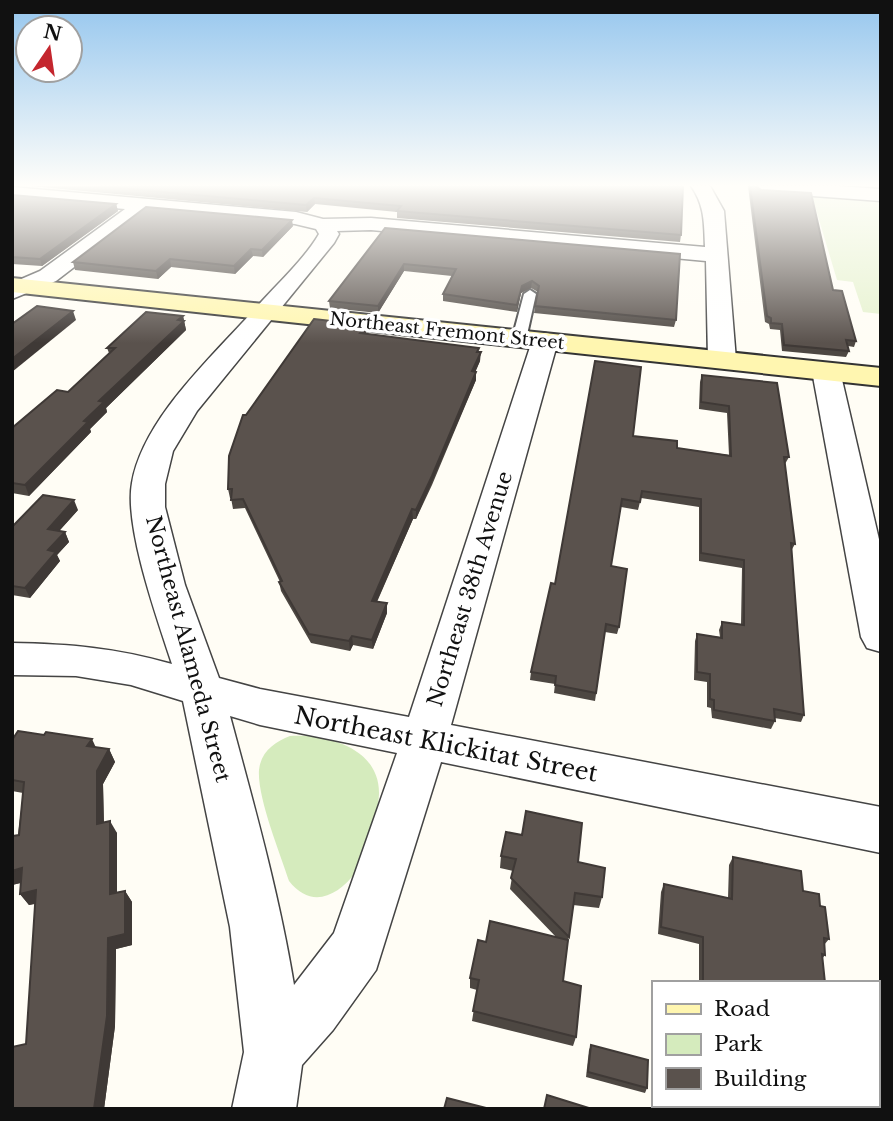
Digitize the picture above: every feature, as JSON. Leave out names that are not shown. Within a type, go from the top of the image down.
[{"type":"main road","name":"Northeast Fremont Street","points":[[17,287],[881,377]]},
{"type":"street","points":[[17,287],[48,276],[98,238]]},
{"type":"street","name":"Northeast Alameda Street","points":[[269,1080],[257,926],[243,854],[202,690],[166,585],[151,520],[148,484],[152,463],[184,407],[327,238]]},
{"type":"street","points":[[531,238],[717,255]]},
{"type":"street","points":[[715,238],[722,360]]},
{"type":"street","name":"Northeast 38th Avenue","points":[[269,1080],[320,999],[356,950],[425,739],[532,340]]},
{"type":"street","points":[[826,371],[881,637]]},
{"type":"street","name":"Northeast Klickitat Street","points":[[12,659],[76,660],[131,669],[260,707],[881,830]]},
{"type":"lane","points":[[530,294],[532,340]]},
{"type":"green space","points":[[825,238],[881,238],[881,314],[863,312],[853,282],[837,280]]},
{"type":"green space","points":[[290,736],[320,738],[349,747],[371,765],[377,778],[379,794],[376,813],[356,872],[341,888],[324,896],[306,895],[289,881],[270,825],[259,781],[260,763],[266,752],[274,744]]},
{"type":"building","points":[[12,238],[69,238],[40,259],[12,257]]},
{"type":"building","points":[[104,238],[274,238],[262,250],[251,249],[234,266],[170,259],[156,271],[73,262]]},
{"type":"building","points":[[377,238],[502,238],[680,254],[676,320],[535,306],[539,286],[532,281],[522,286],[517,305],[443,294],[456,269],[404,264],[378,306],[329,301]]},
{"type":"building","points":[[757,238],[821,238],[833,290],[842,291],[856,341],[846,340],[849,351],[784,345],[782,324],[771,323],[771,318],[767,316]]},
{"type":"building","points":[[37,306],[73,311],[12,359],[12,324]]},
{"type":"building","points":[[146,312],[183,316],[178,320],[184,321],[99,401],[104,402],[84,421],[88,422],[25,485],[12,483],[12,428],[57,390],[68,392],[115,348],[107,348]]},
{"type":"building","points":[[314,319],[366,325],[360,333],[479,348],[477,352],[481,352],[472,371],[476,372],[432,476],[416,510],[412,509],[372,601],[387,603],[372,640],[352,636],[349,641],[309,634],[279,582],[282,581],[243,499],[231,500],[232,489],[228,489],[229,456],[243,415],[246,415]]},
{"type":"building","points":[[595,361],[641,367],[633,436],[677,441],[677,448],[731,456],[729,406],[701,402],[702,375],[777,383],[789,457],[784,457],[795,544],[791,543],[804,715],[774,709],[775,721],[714,710],[714,700],[710,699],[710,674],[697,672],[697,634],[722,638],[722,622],[744,625],[744,560],[701,553],[701,499],[642,491],[640,502],[622,499],[611,566],[627,569],[619,627],[606,624],[596,693],[555,685],[556,676],[531,672],[551,583],[555,584]]},
{"type":"building","points":[[43,495],[74,500],[48,529],[65,532],[48,550],[56,552],[25,588],[12,586],[12,527]]},
{"type":"building","points":[[18,731],[92,739],[87,746],[109,749],[97,771],[97,824],[110,821],[110,894],[125,891],[125,934],[108,938],[107,1016],[94,1109],[12,1109],[12,1047],[26,1044],[36,890],[20,894],[22,868],[12,871],[12,836],[19,835],[24,782],[12,780],[12,740]]},
{"type":"building","points":[[526,811],[582,823],[578,862],[605,868],[602,897],[575,893],[569,937],[511,878],[516,859],[501,856],[506,832],[522,835]]},
{"type":"building","points":[[733,857],[801,871],[803,891],[819,894],[820,906],[825,907],[829,939],[824,938],[825,955],[822,954],[825,981],[703,981],[703,937],[661,927],[664,884],[732,899]]},
{"type":"building","points":[[490,921],[568,940],[563,981],[581,986],[576,1037],[473,1011],[479,980],[470,978],[478,940],[486,942]]},
{"type":"building","points":[[591,1045],[648,1060],[647,1088],[588,1072]]},
{"type":"building","points":[[547,1095],[592,1109],[544,1109]]},
{"type":"building","points":[[447,1098],[490,1109],[444,1109]]},
{"type":"building","points":[[760,1107],[798,1109],[761,1109]]}]
